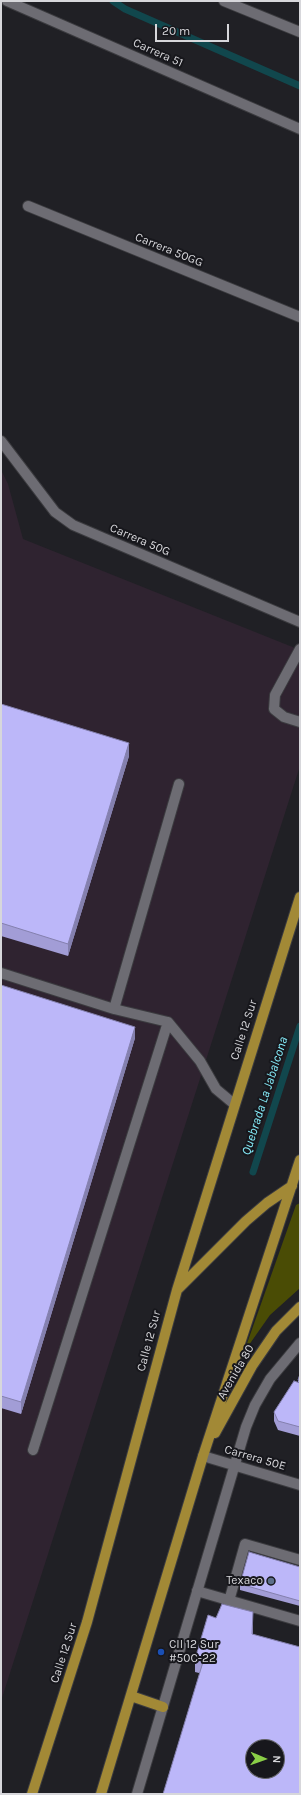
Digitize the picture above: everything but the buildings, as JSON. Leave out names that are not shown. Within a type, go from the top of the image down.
[{"type":"main road","name":"Calle 12 Sur","points":[[32,1794],[87,1622],[176,1290],[300,897]]},
{"type":"main road","points":[[101,1794],[203,1456],[296,1184],[300,1160]]},
{"type":"main road","points":[[176,1290],[246,1221],[267,1203],[296,1184]]},
{"type":"main road","name":"Avenida 80","points":[[203,1456],[252,1366],[276,1330],[300,1307]]},
{"type":"main road","points":[[131,1696],[163,1707]]},
{"type":"street","name":"Carrera 51","points":[[6,1],[300,129]]},
{"type":"street","points":[[224,1],[300,32]]},
{"type":"street","name":"Carrera 50GG","points":[[28,206],[300,317]]},
{"type":"street","name":"Carrera 50G","points":[[1,441],[55,512],[72,525],[300,622]]},
{"type":"street","points":[[300,649],[275,695],[274,709],[284,717],[300,722]]},
{"type":"street","points":[[114,1008],[179,784]]},
{"type":"street","points":[[1,973],[114,1008],[168,1022],[200,1061],[216,1089],[234,1104]]},
{"type":"street","points":[[33,1450],[168,1022]]},
{"type":"street","points":[[137,1794],[246,1427],[255,1405],[270,1379],[300,1342]]},
{"type":"street","name":"Carrera 50E","points":[[203,1456],[300,1485]]},
{"type":"street","points":[[229,1601],[245,1544],[300,1560]]},
{"type":"street","points":[[197,1591],[300,1621]]},
{"type":"shaded area","points":[[1,470],[8,484],[23,539],[300,650],[300,766],[1,1701]]},
{"type":"shaded area","points":[[300,1203],[300,1288],[270,1315],[244,1352],[296,1205]]},
{"type":"waterway","name":"Quebrada La Jabalcona","points":[[113,1],[125,9],[300,86]]},
{"type":"waterway","name":"Quebrada La Jabalcona","points":[[253,1172],[300,1026]]},
{"type":"place","name":"Texaco","points":[[271,1581]]},
{"type":"place","name":"Cll 12 Sur #50C-22","points":[[161,1652]]}]
